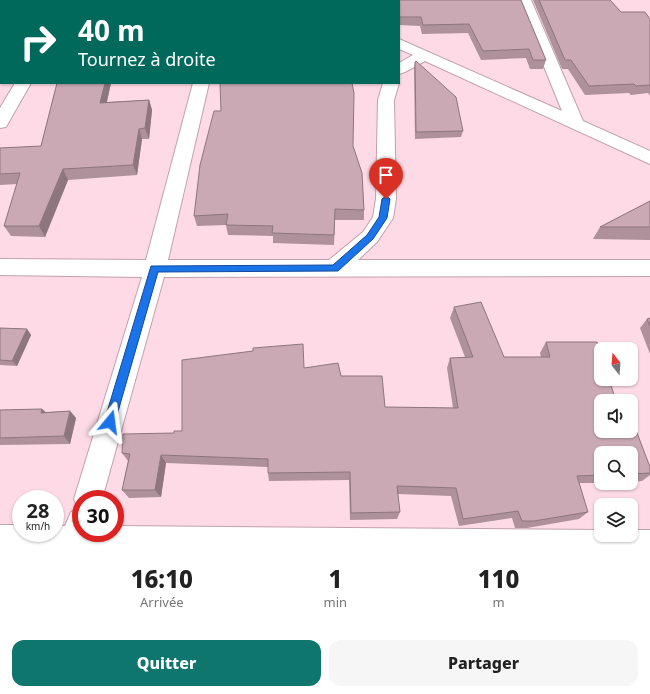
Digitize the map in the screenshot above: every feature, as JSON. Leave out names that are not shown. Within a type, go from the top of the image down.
[{"type":"street","points":[[524,0],[576,124]]},
{"type":"street","points":[[400,43],[650,158]]},
{"type":"street","points":[[400,69],[424,54]]},
{"type":"street","points":[[0,123],[22,84]]},
{"type":"street","points":[[91,490],[154,269],[201,84]]},
{"type":"street","points":[[335,268],[370,237],[383,218],[386,199],[386,100],[391,84]]},
{"type":"street","points":[[0,267],[154,269],[650,268]]},
{"type":"street","points":[[0,540],[72,539]]},
{"type":"street","points":[[124,540],[410,549],[650,545]]},
{"type":"building","points":[[400,0],[521,0],[546,60],[533,60],[529,49],[483,51],[469,24],[423,25],[421,17],[400,17]]},
{"type":"building","points":[[539,0],[610,0],[621,12],[645,12],[650,19],[650,85],[636,86],[634,84],[589,86],[571,60],[565,60]]},
{"type":"building","points":[[416,61],[456,97],[463,131],[416,132]]},
{"type":"building","points":[[57,84],[105,84],[100,103],[149,100],[145,128],[139,129],[133,165],[63,169],[39,226],[4,226],[20,173],[0,174],[0,148],[41,146]]},
{"type":"building","points":[[220,84],[352,84],[354,93],[353,146],[362,173],[364,210],[335,209],[334,235],[272,233],[273,226],[226,225],[228,214],[194,216],[200,165],[214,111],[221,111]]},
{"type":"building","points":[[650,201],[650,227],[600,227]]},
{"type":"building","points":[[481,302],[504,357],[550,357],[546,342],[594,342],[594,386],[611,386],[614,394],[594,394],[594,438],[638,438],[638,435],[650,467],[650,473],[638,474],[638,446],[594,446],[594,475],[577,476],[588,512],[534,521],[522,521],[518,511],[463,519],[456,488],[397,486],[400,512],[351,513],[350,472],[268,473],[268,459],[161,455],[155,490],[122,490],[130,454],[122,453],[123,434],[174,433],[174,431],[182,431],[182,360],[253,351],[253,348],[303,344],[304,368],[338,363],[341,376],[382,376],[385,407],[458,408],[450,358],[473,357],[454,307]]},
{"type":"building","points":[[650,318],[650,326],[647,319]]},
{"type":"building","points":[[0,328],[27,329],[12,361],[0,360]]},
{"type":"building","points":[[42,409],[41,413],[70,411],[64,436],[0,438],[0,410]]},
{"type":"route","points":[[110,422],[154,269],[335,268],[370,237],[383,218],[386,199]]}]
